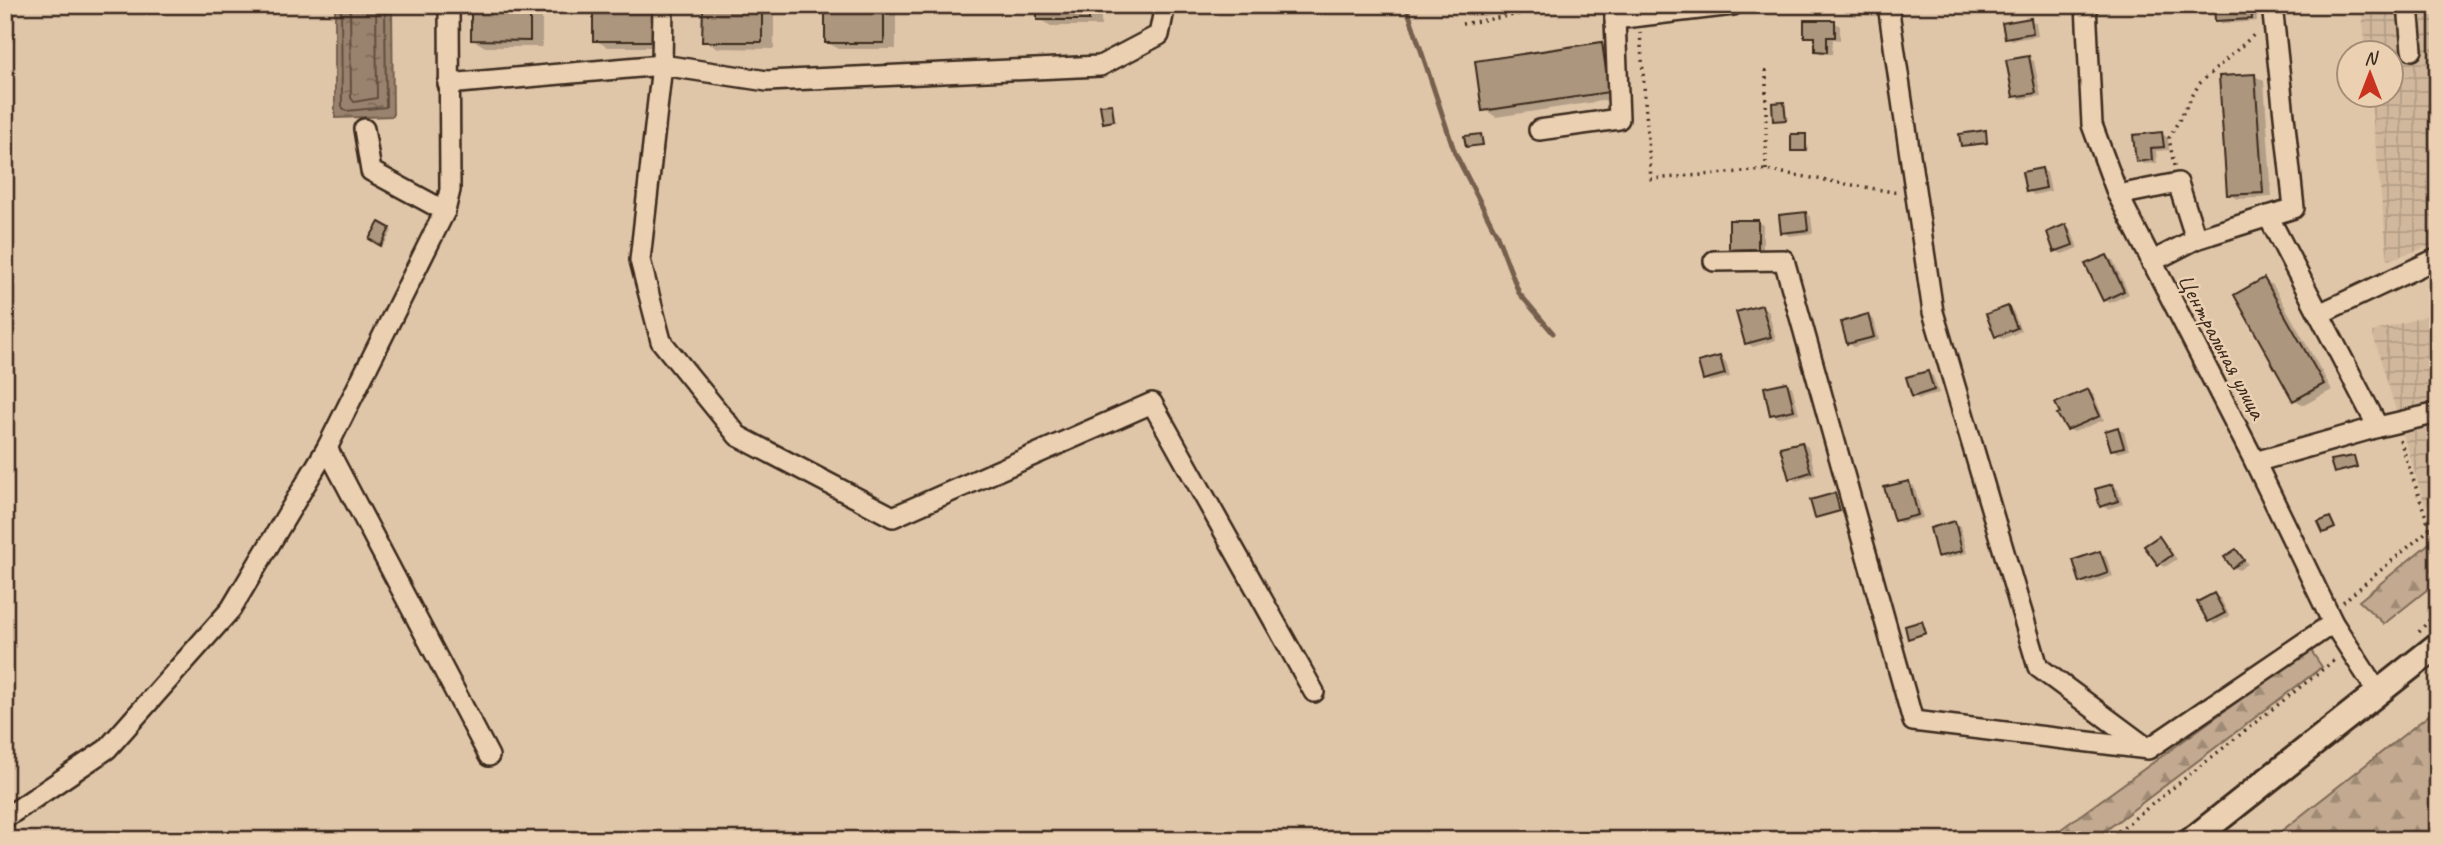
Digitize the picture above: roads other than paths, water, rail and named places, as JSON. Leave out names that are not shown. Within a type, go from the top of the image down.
[{"type":"main road","points":[[2192,840],[2377,691],[2427,640]]},
{"type":"street","points":[[5,818],[107,749],[231,609],[327,448],[445,211],[450,190],[449,5]]},
{"type":"street","points":[[663,5],[662,65],[640,260],[661,341],[738,436],[893,517],[1152,403],[1314,692]]},
{"type":"street","points":[[449,85],[662,65],[767,81],[1100,66],[1159,34],[1165,5]]},
{"type":"street","points":[[1539,130],[1619,118],[1615,12],[1639,16],[1733,5]]},
{"type":"street","points":[[1888,5],[1933,312],[2038,667],[2148,749]]},
{"type":"street","name":"Центральная улица","points":[[2086,5],[2092,125],[2118,195],[2334,615],[2347,649],[2377,691]]},
{"type":"street","points":[[2409,5],[2412,50]]},
{"type":"street","points":[[2151,262],[2196,239],[2294,208],[2272,11]]},
{"type":"street","points":[[364,129],[371,171],[445,211]]},
{"type":"street","points":[[2118,195],[2178,183],[2196,239]]},
{"type":"street","points":[[2268,216],[2319,314],[2386,425]]},
{"type":"street","points":[[2319,314],[2438,258]]},
{"type":"street","points":[[1714,261],[1784,260],[1913,721],[2148,749],[2334,615]]},
{"type":"street","points":[[2255,461],[2438,413]]},
{"type":"street","points":[[327,448],[489,756]]},
{"type":"water","points":[[335,5],[392,5],[393,116],[335,118]]},
{"type":"waterway","points":[[1406,5],[1455,153],[1496,233],[1519,293],[1553,333]]}]
